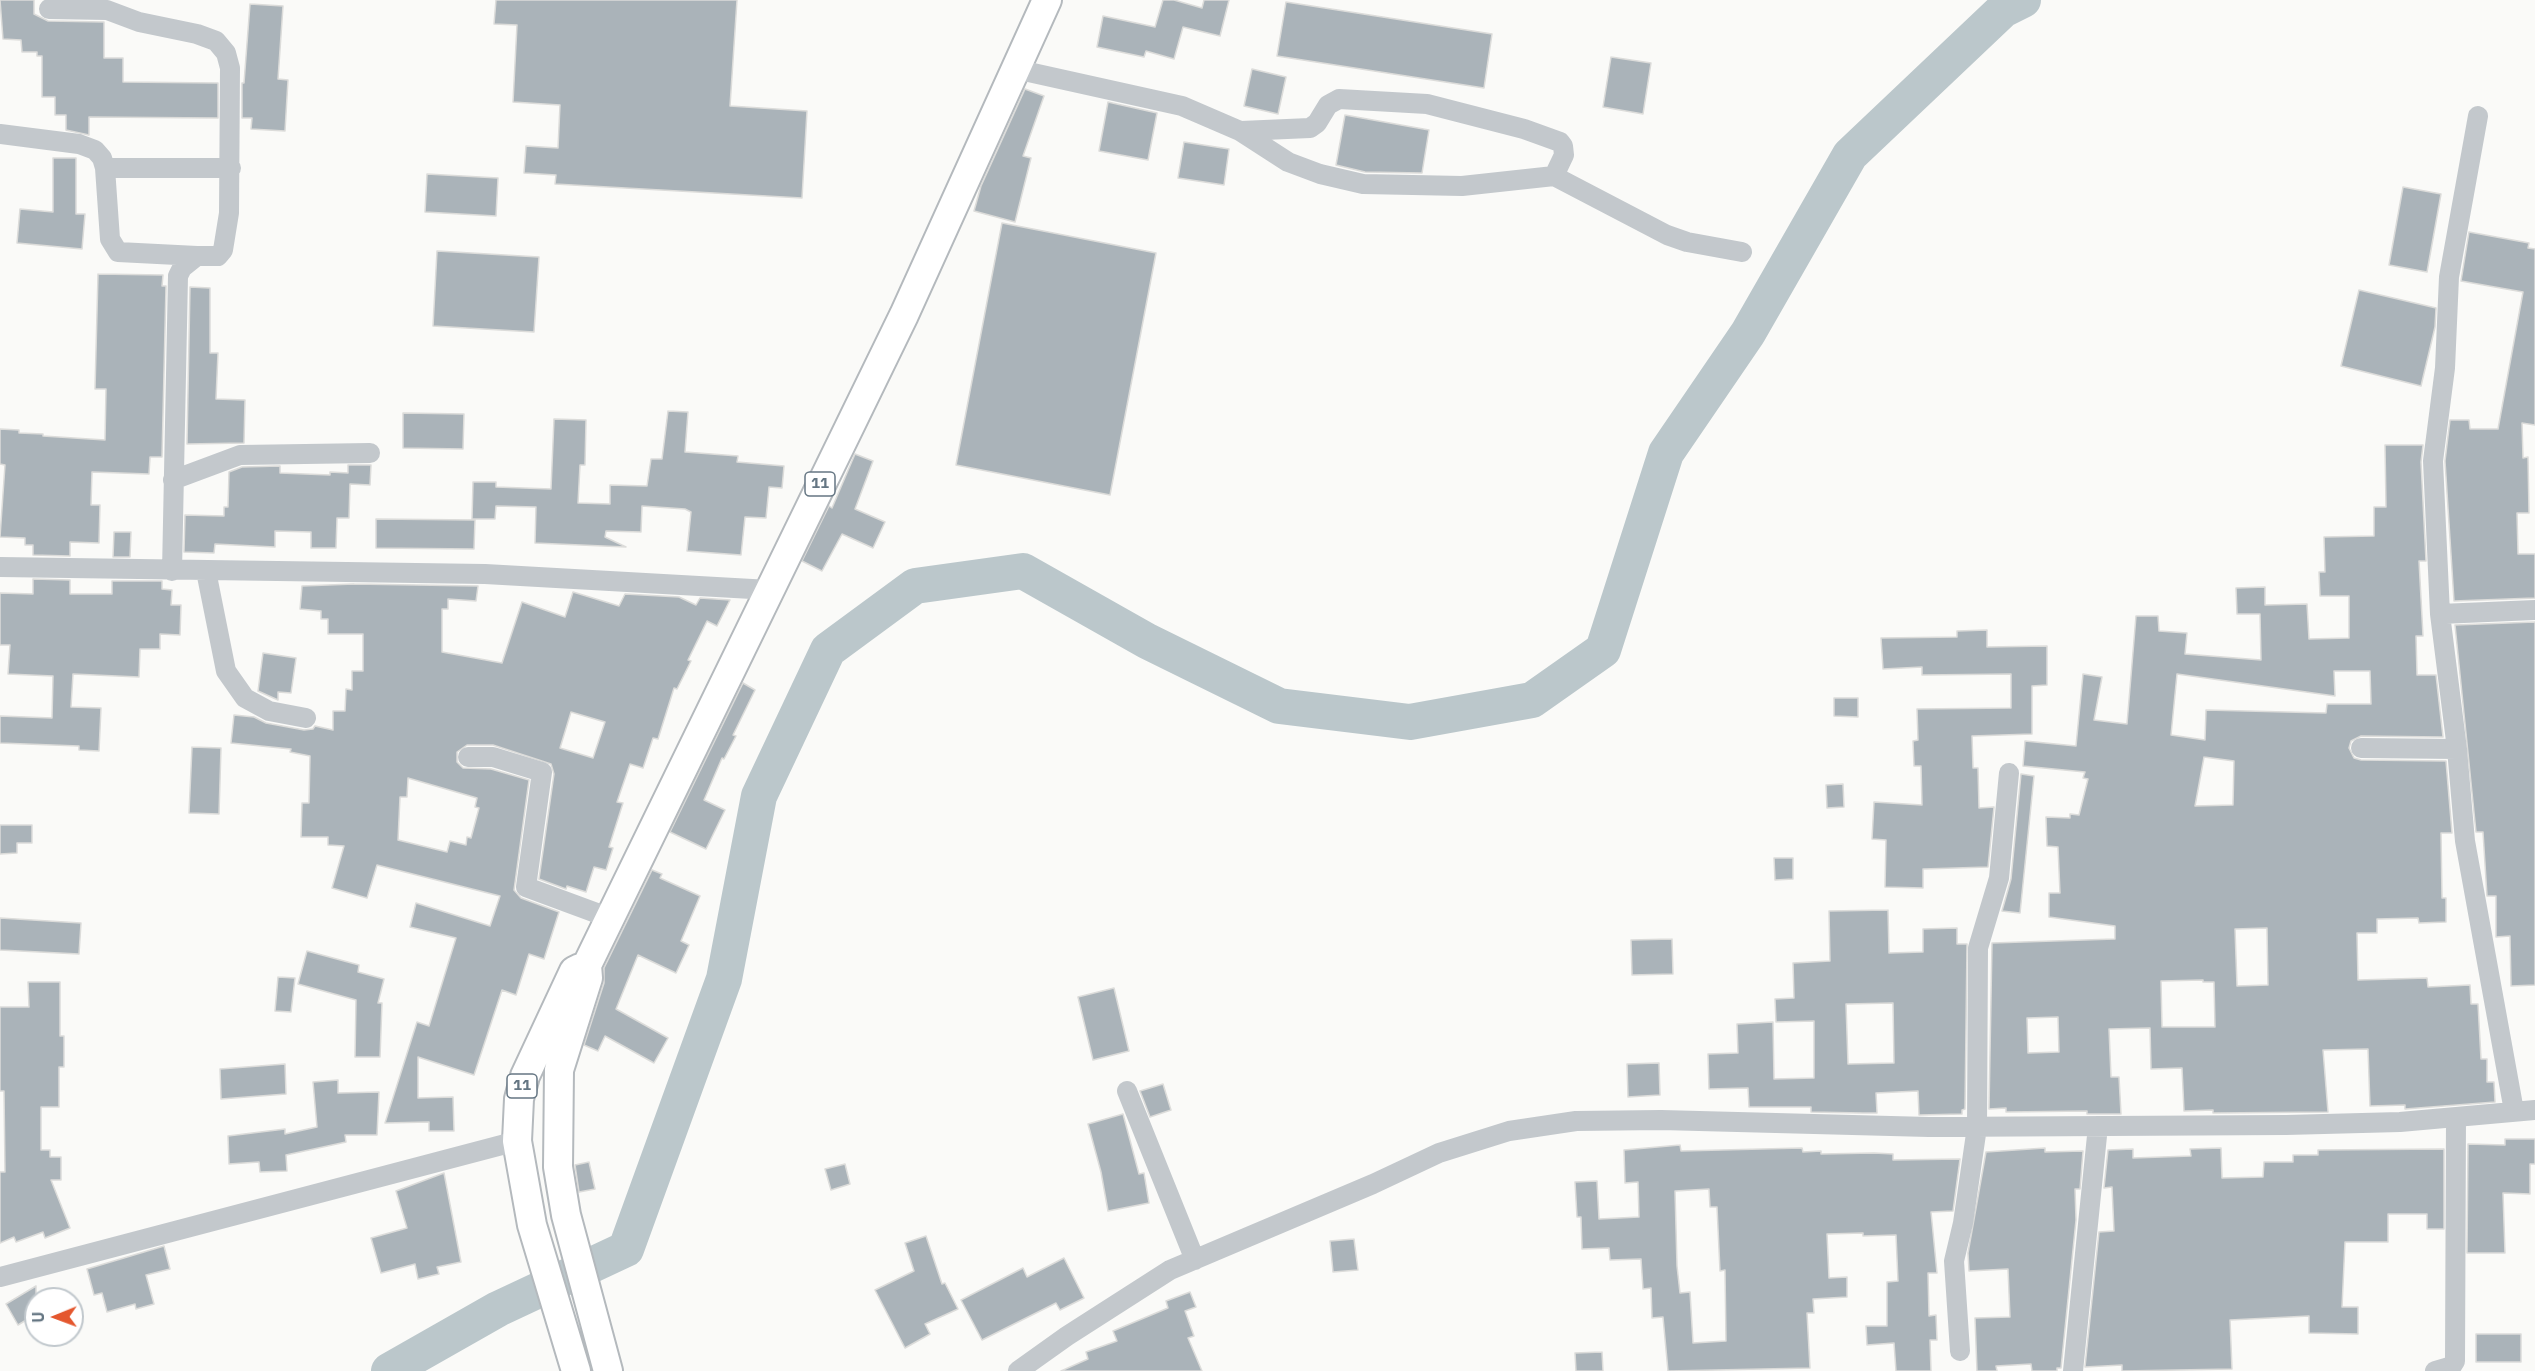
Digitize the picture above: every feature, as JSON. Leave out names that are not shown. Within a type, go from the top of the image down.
[{"type":"highway","name":"11","points":[[608,1371],[566,1215],[558,1167],[558,1071],[588,978],[587,964],[904,315],[1047,0]]},
{"type":"highway","name":"11","points":[[576,1371],[532,1225],[517,1141],[519,1099],[525,1076],[574,972],[587,964]]},
{"type":"street","points":[[0,134],[79,144],[95,150],[102,158],[105,168],[110,239],[118,252],[218,256],[223,250],[229,213],[231,168],[230,68],[226,53],[216,41],[168,27],[139,22],[107,10],[49,9]]},
{"type":"street","points":[[1015,69],[1182,106],[1240,131],[1288,162],[1320,174],[1363,184],[1462,186],[1554,176],[1667,235],[1687,242],[1742,252]]},
{"type":"street","points":[[1240,131],[1310,128],[1317,123],[1329,105],[1339,99],[1427,104],[1524,129],[1560,142],[1564,155],[1554,176]]},
{"type":"street","points":[[2478,116],[2449,277],[2445,368],[2433,461],[2440,614],[2472,890],[2514,1111]]},
{"type":"street","points":[[105,168],[231,168]]},
{"type":"street","points":[[172,571],[177,276],[182,268],[197,256]]},
{"type":"street","points":[[173,480],[240,455],[370,453]]},
{"type":"street","points":[[0,567],[485,574],[770,590]]},
{"type":"street","points":[[206,571],[226,671],[245,698],[269,711],[306,718]]},
{"type":"street","points":[[2440,614],[2535,610]]},
{"type":"street","points":[[2361,747],[2457,749]]},
{"type":"street","points":[[468,757],[493,757],[542,771],[526,887],[610,918]]},
{"type":"street","points":[[1960,1351],[1954,1293],[1954,1261],[1963,1223],[1977,1127],[1978,948],[1999,878],[2009,772]]},
{"type":"street","points":[[1126,1091],[1195,1260]]},
{"type":"street","points":[[1018,1371],[1067,1336],[1170,1270],[1439,1153],[1509,1131],[1576,1121],[1661,1120],[1752,1125],[1977,1127],[2372,1123],[2535,1110]]},
{"type":"street","points":[[2435,1371],[2452,1366],[2456,1361],[2456,1118]]},
{"type":"street","points":[[2073,1371],[2098,1126]]},
{"type":"street","points":[[0,1277],[517,1141]]},
{"type":"building","points":[[0,0],[34,0],[34,14],[48,21],[104,22],[104,58],[123,58],[123,82],[218,83],[218,118],[89,117],[89,135],[66,130],[66,115],[55,115],[55,97],[42,97],[42,56],[37,56],[37,52],[22,52],[21,40],[3,39]]},
{"type":"building","points":[[496,0],[737,0],[730,106],[807,111],[802,198],[555,184],[556,175],[524,173],[526,146],[558,148],[560,105],[513,102],[517,25],[494,24]]},
{"type":"building","points":[[1163,0],[1174,0],[1202,8],[1204,0],[1229,0],[1220,36],[1183,27],[1174,59],[1146,51],[1144,57],[1097,47],[1103,16],[1155,27]]},
{"type":"building","points":[[1286,2],[1492,34],[1484,88],[1277,56]]},
{"type":"building","points":[[250,4],[283,6],[278,79],[288,80],[285,131],[251,129],[252,118],[242,118],[242,83],[244,83]]},
{"type":"building","points":[[1611,57],[1651,63],[1643,114],[1603,107]]},
{"type":"building","points":[[1252,69],[1286,77],[1278,114],[1244,106]]},
{"type":"building","points":[[1025,89],[1044,96],[1023,156],[1031,158],[1015,222],[974,211],[981,186]]},
{"type":"building","points":[[1108,102],[1157,113],[1148,160],[1099,151]]},
{"type":"building","points":[[1345,115],[1429,130],[1422,173],[1365,172],[1336,165]]},
{"type":"building","points":[[1184,142],[1229,149],[1224,185],[1178,178]]},
{"type":"building","points":[[53,158],[76,158],[76,214],[85,214],[82,249],[17,243],[20,209],[53,212]]},
{"type":"building","points":[[427,174],[498,178],[496,216],[425,212]]},
{"type":"building","points":[[2403,187],[2441,194],[2427,272],[2389,265]]},
{"type":"building","points":[[1002,223],[1156,253],[1110,495],[956,465]]},
{"type":"building","points":[[2469,232],[2529,243],[2528,248],[2535,249],[2535,425],[2522,423],[2523,458],[2528,457],[2529,513],[2517,513],[2518,554],[2535,554],[2535,598],[2454,601],[2445,461],[2450,420],[2469,420],[2470,429],[2498,429],[2523,292],[2461,281]]},
{"type":"building","points":[[437,251],[539,257],[534,332],[433,326]]},
{"type":"building","points":[[98,274],[163,275],[162,286],[166,286],[162,457],[150,457],[149,474],[92,472],[91,505],[100,505],[99,543],[70,542],[70,556],[33,555],[33,545],[25,545],[25,538],[0,537],[5,465],[0,464],[0,429],[19,430],[19,433],[43,434],[43,436],[105,440],[106,389],[95,389]]},
{"type":"building","points":[[190,287],[210,288],[210,353],[218,353],[216,399],[245,400],[244,443],[187,444]]},
{"type":"building","points":[[2359,290],[2436,308],[2435,327],[2421,386],[2341,366]]},
{"type":"building","points":[[668,411],[688,412],[685,452],[738,456],[737,462],[784,466],[782,488],[769,487],[766,518],[745,517],[741,555],[687,551],[691,512],[685,509],[642,506],[641,532],[606,531],[605,537],[626,547],[535,543],[536,507],[496,506],[495,519],[472,519],[473,482],[496,482],[496,487],[551,489],[554,419],[586,420],[585,465],[580,465],[578,503],[610,504],[610,485],[647,486],[651,459],[662,459]]},
{"type":"building","points":[[403,413],[464,414],[463,449],[403,448]]},
{"type":"building","points":[[2385,445],[2423,445],[2421,462],[2426,561],[2419,561],[2423,636],[2416,636],[2417,675],[2436,675],[2443,737],[2361,736],[2351,741],[2349,748],[2354,758],[2361,760],[2446,761],[2452,833],[2441,833],[2442,898],[2446,898],[2446,922],[2419,923],[2418,918],[2377,919],[2377,933],[2357,933],[2358,980],[2427,978],[2428,987],[2470,985],[2471,1004],[2478,1004],[2481,1059],[2487,1059],[2487,1082],[2494,1082],[2495,1102],[2405,1109],[2405,1105],[2370,1106],[2368,1049],[2323,1050],[2328,1112],[2184,1111],[2182,1068],[2151,1069],[2150,1028],[2109,1029],[2111,1077],[2119,1077],[2121,1114],[2087,1114],[2087,1111],[2006,1112],[2006,1108],[1989,1109],[1992,943],[2115,939],[2115,926],[2049,917],[2049,893],[2060,893],[2058,847],[2047,846],[2046,817],[2070,818],[2070,814],[2079,815],[2088,779],[2083,778],[2085,772],[2023,766],[2025,741],[2076,746],[2083,674],[2102,677],[2094,720],[2127,724],[2136,616],[2158,616],[2159,631],[2187,633],[2185,654],[2261,660],[2260,614],[2237,614],[2236,588],[2265,587],[2265,605],[2307,604],[2309,639],[2349,638],[2349,596],[2320,596],[2319,572],[2325,572],[2324,537],[2374,536],[2374,507],[2386,507]],"holes":[[[2334,671],[2370,671],[2371,704],[2327,704],[2326,713],[2206,710],[2205,740],[2171,735],[2177,674],[2335,696]],[[2204,757],[2234,761],[2233,805],[2195,806]],[[2267,928],[2268,985],[2237,986],[2235,929]],[[2161,981],[2214,982],[2215,1027],[2162,1027]],[[2058,1017],[2059,1052],[2028,1053],[2027,1018]]]},
{"type":"building","points":[[855,454],[873,461],[855,509],[885,522],[873,548],[842,534],[822,571],[802,561],[829,506],[832,508]]},
{"type":"building","points":[[348,465],[371,465],[370,485],[350,484],[349,518],[337,518],[336,548],[311,548],[311,532],[275,531],[275,547],[215,544],[214,553],[184,552],[185,515],[224,516],[224,507],[228,507],[229,472],[242,467],[280,466],[280,473],[330,475],[330,472],[348,473]]},
{"type":"building","points":[[376,519],[475,520],[474,549],[376,548]]},
{"type":"building","points":[[114,532],[131,532],[130,557],[113,557]]},
{"type":"building","points":[[33,579],[70,580],[70,594],[112,594],[112,581],[162,581],[162,589],[172,590],[171,605],[181,605],[180,635],[160,634],[160,649],[140,649],[139,677],[73,674],[71,707],[101,708],[99,751],[79,750],[79,746],[0,743],[0,716],[52,718],[53,676],[8,674],[10,645],[0,645],[0,593],[33,594]]},
{"type":"building","points":[[354,584],[478,586],[476,601],[448,599],[448,609],[442,609],[442,652],[502,663],[522,602],[565,617],[573,592],[619,606],[625,594],[679,597],[696,605],[700,598],[730,600],[717,626],[707,621],[688,660],[691,661],[677,689],[674,688],[658,739],[653,738],[643,768],[630,764],[617,802],[623,803],[609,847],[613,848],[606,870],[594,867],[586,892],[567,886],[566,889],[539,879],[554,774],[551,764],[493,745],[467,745],[457,752],[457,762],[463,768],[491,769],[529,780],[514,890],[521,898],[559,912],[544,959],[529,954],[516,995],[502,990],[474,1075],[418,1057],[418,1098],[453,1097],[454,1131],[429,1131],[429,1122],[385,1123],[417,1022],[429,1026],[456,938],[410,927],[416,903],[490,926],[500,896],[377,865],[367,898],[332,888],[344,846],[328,845],[328,837],[301,837],[302,803],[309,803],[310,756],[290,752],[291,749],[231,743],[234,715],[254,717],[266,723],[304,730],[313,729],[315,726],[333,730],[333,711],[345,711],[346,689],[352,690],[352,671],[363,671],[363,634],[328,634],[328,619],[321,619],[321,611],[300,609],[302,586]],"holes":[[[571,712],[605,722],[593,758],[560,748]],[[408,778],[477,798],[475,807],[479,808],[471,838],[467,837],[466,845],[450,841],[447,852],[398,840],[400,797],[407,797]]]},
{"type":"building","points":[[2535,622],[2535,985],[2511,986],[2510,936],[2496,937],[2496,896],[2487,896],[2483,832],[2476,832],[2455,625]]},
{"type":"building","points":[[1987,630],[1987,647],[2047,646],[2047,685],[2032,686],[2032,734],[1972,736],[1973,768],[1978,768],[1979,808],[1994,807],[1988,867],[1923,869],[1923,888],[1885,887],[1886,840],[1872,839],[1874,802],[1922,805],[1921,766],[1914,766],[1913,741],[1918,740],[1917,709],[2011,708],[2011,674],[1922,675],[1922,667],[1883,669],[1881,638],[1957,637],[1957,631]]},
{"type":"building","points":[[263,653],[296,658],[291,693],[278,692],[278,700],[258,691]]},
{"type":"building","points":[[743,683],[755,690],[733,735],[736,736],[724,759],[722,758],[704,800],[725,810],[706,849],[670,832]]},
{"type":"building","points":[[1834,698],[1858,698],[1858,717],[1834,716]]},
{"type":"building","points":[[192,747],[221,748],[219,814],[189,813]]},
{"type":"building","points":[[2021,774],[2034,776],[2020,913],[2002,911],[2011,879]]},
{"type":"building","points":[[1843,784],[1844,807],[1827,808],[1826,785]]},
{"type":"building","points":[[0,825],[32,825],[32,843],[17,843],[17,853],[0,854]]},
{"type":"building","points":[[1774,858],[1793,858],[1793,879],[1775,880]]},
{"type":"building","points":[[652,870],[662,874],[660,878],[700,896],[681,941],[689,945],[676,973],[638,955],[616,1009],[668,1038],[654,1063],[605,1036],[598,1051],[584,1045],[604,983],[604,968]]},
{"type":"building","points":[[1888,910],[1889,953],[1923,952],[1923,929],[1957,928],[1957,944],[1967,944],[1965,1109],[1962,1110],[1962,1114],[1919,1115],[1918,1091],[1876,1093],[1877,1113],[1863,1113],[1811,1112],[1811,1107],[1749,1107],[1748,1088],[1709,1089],[1708,1054],[1738,1053],[1737,1024],[1773,1022],[1774,1079],[1814,1078],[1814,1021],[1776,1022],[1775,999],[1794,998],[1793,963],[1830,961],[1829,911]],"holes":[[[1893,1003],[1894,1063],[1848,1064],[1846,1004]]]},
{"type":"building","points":[[0,918],[81,923],[79,954],[0,950]]},
{"type":"building","points":[[1672,939],[1673,974],[1632,975],[1631,940]]},
{"type":"building","points":[[307,951],[359,965],[358,972],[384,979],[378,1003],[382,1003],[380,1057],[355,1057],[356,1000],[298,984]]},
{"type":"building","points":[[278,977],[295,978],[291,1012],[275,1011]]},
{"type":"building","points":[[28,982],[60,982],[60,1036],[64,1036],[64,1067],[59,1067],[59,1107],[41,1107],[41,1150],[50,1150],[50,1157],[61,1157],[61,1180],[51,1180],[70,1228],[45,1238],[43,1232],[16,1242],[14,1237],[0,1243],[0,1172],[5,1172],[4,1091],[0,1091],[0,1007],[29,1007]]},
{"type":"building","points":[[1114,988],[1129,1051],[1093,1060],[1078,997]]},
{"type":"building","points":[[1659,1063],[1660,1095],[1628,1097],[1627,1064]]},
{"type":"building","points":[[285,1064],[286,1094],[221,1099],[220,1069]]},
{"type":"building","points":[[338,1080],[338,1093],[379,1092],[377,1135],[345,1135],[346,1142],[286,1155],[287,1171],[260,1172],[259,1162],[229,1164],[228,1136],[285,1129],[285,1134],[317,1127],[313,1082]]},
{"type":"building","points":[[1163,1084],[1171,1110],[1150,1117],[1140,1091]]},
{"type":"building","points":[[1123,1114],[1139,1174],[1144,1173],[1149,1203],[1108,1211],[1101,1172],[1088,1124]]},
{"type":"building","points":[[2505,1139],[2535,1139],[2535,1164],[2530,1164],[2530,1194],[2503,1193],[2505,1253],[2467,1253],[2468,1144],[2505,1145]]},
{"type":"building","points":[[1680,1145],[1681,1151],[1802,1148],[1803,1152],[1821,1151],[1821,1154],[1893,1154],[1893,1160],[1960,1159],[1953,1211],[1931,1212],[1937,1273],[1928,1273],[1929,1316],[1936,1315],[1937,1340],[1930,1340],[1931,1371],[1896,1371],[1894,1343],[1867,1345],[1866,1326],[1887,1326],[1887,1282],[1898,1281],[1896,1235],[1863,1236],[1863,1233],[1827,1234],[1829,1278],[1847,1277],[1847,1297],[1813,1299],[1814,1313],[1807,1313],[1810,1368],[1668,1371],[1663,1317],[1652,1318],[1651,1288],[1643,1289],[1641,1259],[1610,1260],[1609,1248],[1582,1249],[1581,1217],[1577,1217],[1575,1182],[1597,1181],[1599,1219],[1639,1217],[1638,1182],[1625,1183],[1624,1150]],"holes":[[[1709,1189],[1710,1207],[1717,1207],[1720,1271],[1725,1270],[1726,1341],[1693,1343],[1690,1292],[1680,1293],[1675,1191]]]},
{"type":"building","points":[[2045,1148],[2045,1152],[2083,1151],[2080,1189],[2075,1189],[2076,1220],[2061,1368],[2057,1368],[2057,1371],[2032,1371],[2031,1364],[1996,1366],[1997,1371],[1977,1371],[1975,1318],[2010,1317],[2008,1269],[1969,1271],[1968,1253],[1986,1152]]},
{"type":"building","points":[[2221,1148],[2222,1178],[2263,1177],[2264,1162],[2293,1162],[2293,1155],[2318,1155],[2318,1150],[2444,1149],[2444,1229],[2427,1229],[2427,1214],[2388,1214],[2388,1242],[2345,1242],[2342,1307],[2358,1307],[2358,1334],[2309,1333],[2309,1316],[2230,1320],[2232,1369],[2122,1371],[2122,1365],[2085,1367],[2099,1232],[2114,1231],[2112,1187],[2104,1188],[2108,1150],[2133,1149],[2133,1158],[2191,1156],[2190,1149]]},
{"type":"building","points":[[589,1162],[595,1189],[579,1192],[575,1165]]},
{"type":"building","points":[[845,1164],[850,1184],[831,1190],[825,1169]]},
{"type":"building","points":[[444,1173],[461,1262],[437,1267],[439,1274],[418,1279],[415,1264],[381,1273],[371,1238],[407,1228],[396,1191]]},
{"type":"building","points":[[926,1236],[942,1284],[945,1283],[958,1309],[925,1324],[930,1334],[905,1348],[875,1290],[914,1271],[905,1243]]},
{"type":"building","points":[[1354,1239],[1358,1270],[1333,1272],[1330,1241]]},
{"type":"building","points":[[164,1246],[170,1269],[146,1275],[154,1304],[136,1309],[135,1304],[107,1312],[102,1293],[94,1295],[87,1269]]},
{"type":"building","points":[[1064,1258],[1084,1298],[1060,1310],[1056,1303],[982,1340],[961,1300],[1023,1268],[1027,1277]]},
{"type":"building","points":[[1190,1292],[1196,1307],[1185,1311],[1194,1336],[1188,1338],[1202,1371],[1061,1371],[1088,1359],[1086,1352],[1117,1341],[1113,1331],[1168,1308],[1166,1301]]},
{"type":"building","points":[[24,1293],[24,1321],[18,1325],[6,1304]]},
{"type":"building","points":[[2476,1334],[2521,1334],[2521,1362],[2476,1362]]},
{"type":"building","points":[[1602,1352],[1603,1371],[1576,1371],[1575,1353]]},
{"type":"waterway","points":[[389,1371],[498,1309],[626,1249],[724,979],[759,796],[828,650],[915,586],[1023,571],[1147,641],[1279,706],[1410,722],[1532,700],[1603,650],[1666,453],[1748,333],[1850,155],[2003,10],[2023,0]]}]
